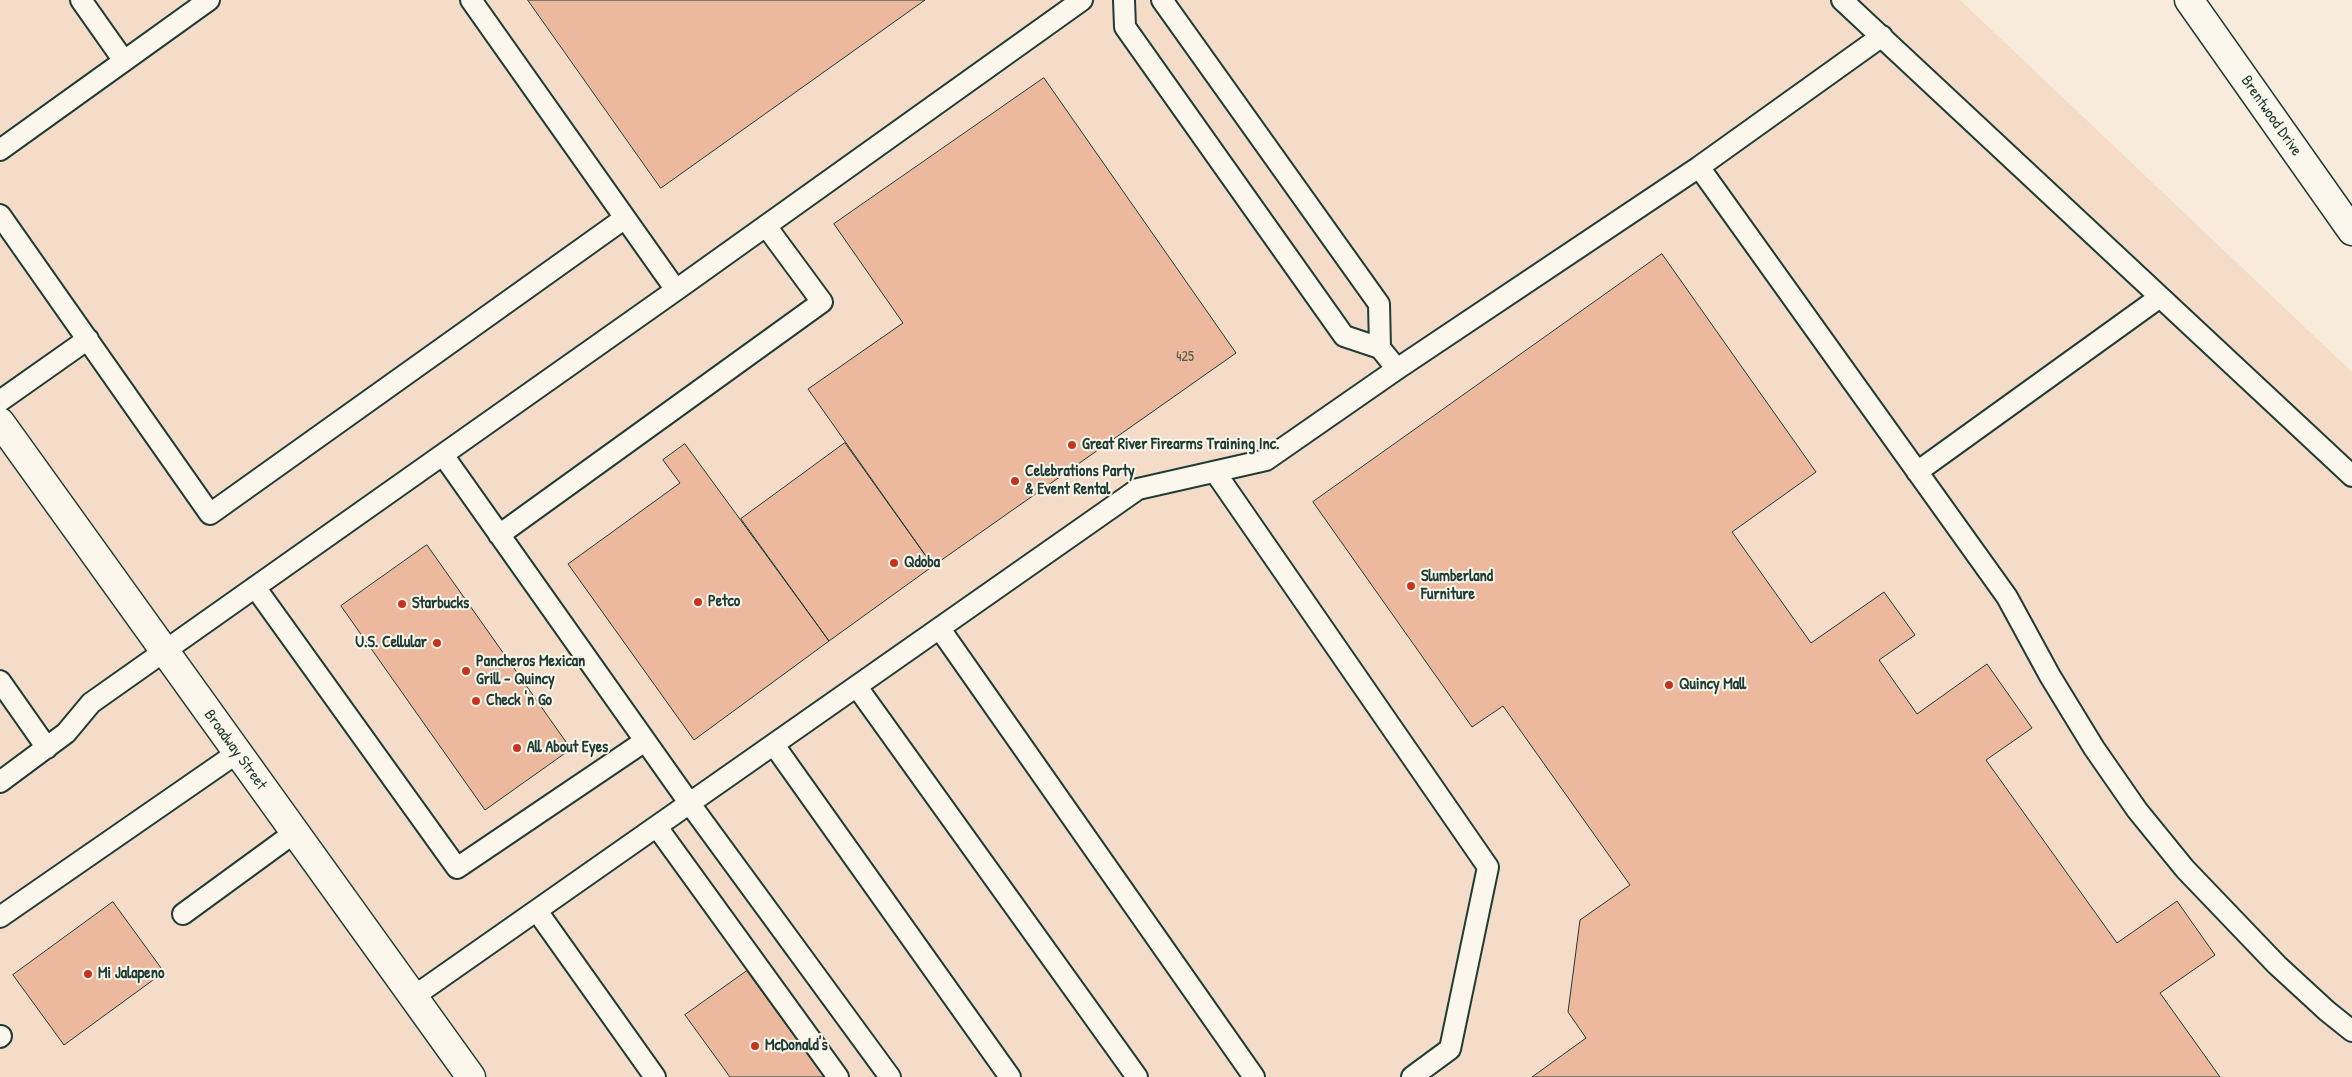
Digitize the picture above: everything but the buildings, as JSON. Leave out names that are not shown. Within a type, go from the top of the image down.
[{"type":"main road","name":"Brentwood Drive","points":[[2190,0],[2352,231]]},
{"type":"main road","name":"Broadway Street","points":[[0,422],[471,1077]]},
{"type":"lane","points":[[81,0],[124,61]]},
{"type":"lane","points":[[0,150],[209,0]]},
{"type":"lane","points":[[471,0],[676,290]]},
{"type":"lane","points":[[0,782],[66,734],[91,703],[676,290],[1082,0]]},
{"type":"lane","points":[[1124,0],[1125,27],[1344,336],[1380,348],[1397,369]]},
{"type":"lane","points":[[1162,0],[1379,304],[1380,348]]},
{"type":"lane","points":[[1842,0],[2352,476]]},
{"type":"lane","points":[[413,997],[1138,489],[1266,460],[1397,369],[1699,167],[1882,36]]},
{"type":"lane","points":[[1699,167],[2008,597],[2050,676],[2094,748],[2137,810],[2185,869],[2277,965],[2327,1012],[2352,1030]]},
{"type":"lane","points":[[0,215],[210,514],[625,218]]},
{"type":"lane","points":[[499,535],[822,302],[766,226]]},
{"type":"lane","points":[[1917,472],[2160,297]]},
{"type":"lane","points":[[0,400],[88,339]]},
{"type":"lane","points":[[442,455],[690,804],[890,1077]]},
{"type":"lane","points":[[1215,472],[1488,867],[1450,1049],[1412,1077]]},
{"type":"lane","points":[[255,587],[457,868],[645,741]]},
{"type":"lane","points":[[940,629],[1254,1077]]},
{"type":"lane","points":[[0,681],[47,748]]},
{"type":"lane","points":[[857,686],[1137,1077]]},
{"type":"lane","points":[[774,745],[1010,1077]]},
{"type":"lane","points":[[0,917],[237,753]]},
{"type":"lane","points":[[657,827],[838,1077]]},
{"type":"lane","points":[[183,914],[294,833]]},
{"type":"lane","points":[[537,910],[656,1077]]},
{"type":"shaded area","points":[[0,0],[1960,0],[2352,372],[2352,1077],[0,1077]]},
{"type":"place","name":"Great River Firearms Training Inc.","points":[[1072,445]]},
{"type":"place","name":"Celebrations Party & Event Rental","points":[[1015,481]]},
{"type":"place","name":"Qdoba","points":[[894,563]]},
{"type":"place","name":"Slumberland Furniture","points":[[1411,586]]},
{"type":"place","name":"Petco","points":[[698,602]]},
{"type":"place","name":"Starbucks","points":[[402,604]]},
{"type":"place","name":"U.S. Cellular","points":[[437,643]]},
{"type":"place","name":"Pancheros Mexican Grill - Quincy","points":[[466,671]]},
{"type":"place","name":"Quincy Mall","points":[[1669,685]]},
{"type":"place","name":"Check 'n Go","points":[[476,701]]},
{"type":"place","name":"All About Eyes","points":[[517,748]]},
{"type":"place","name":"Mi Jalapeno","points":[[88,974]]},
{"type":"place","name":"McDonald's","points":[[755,1046]]}]
